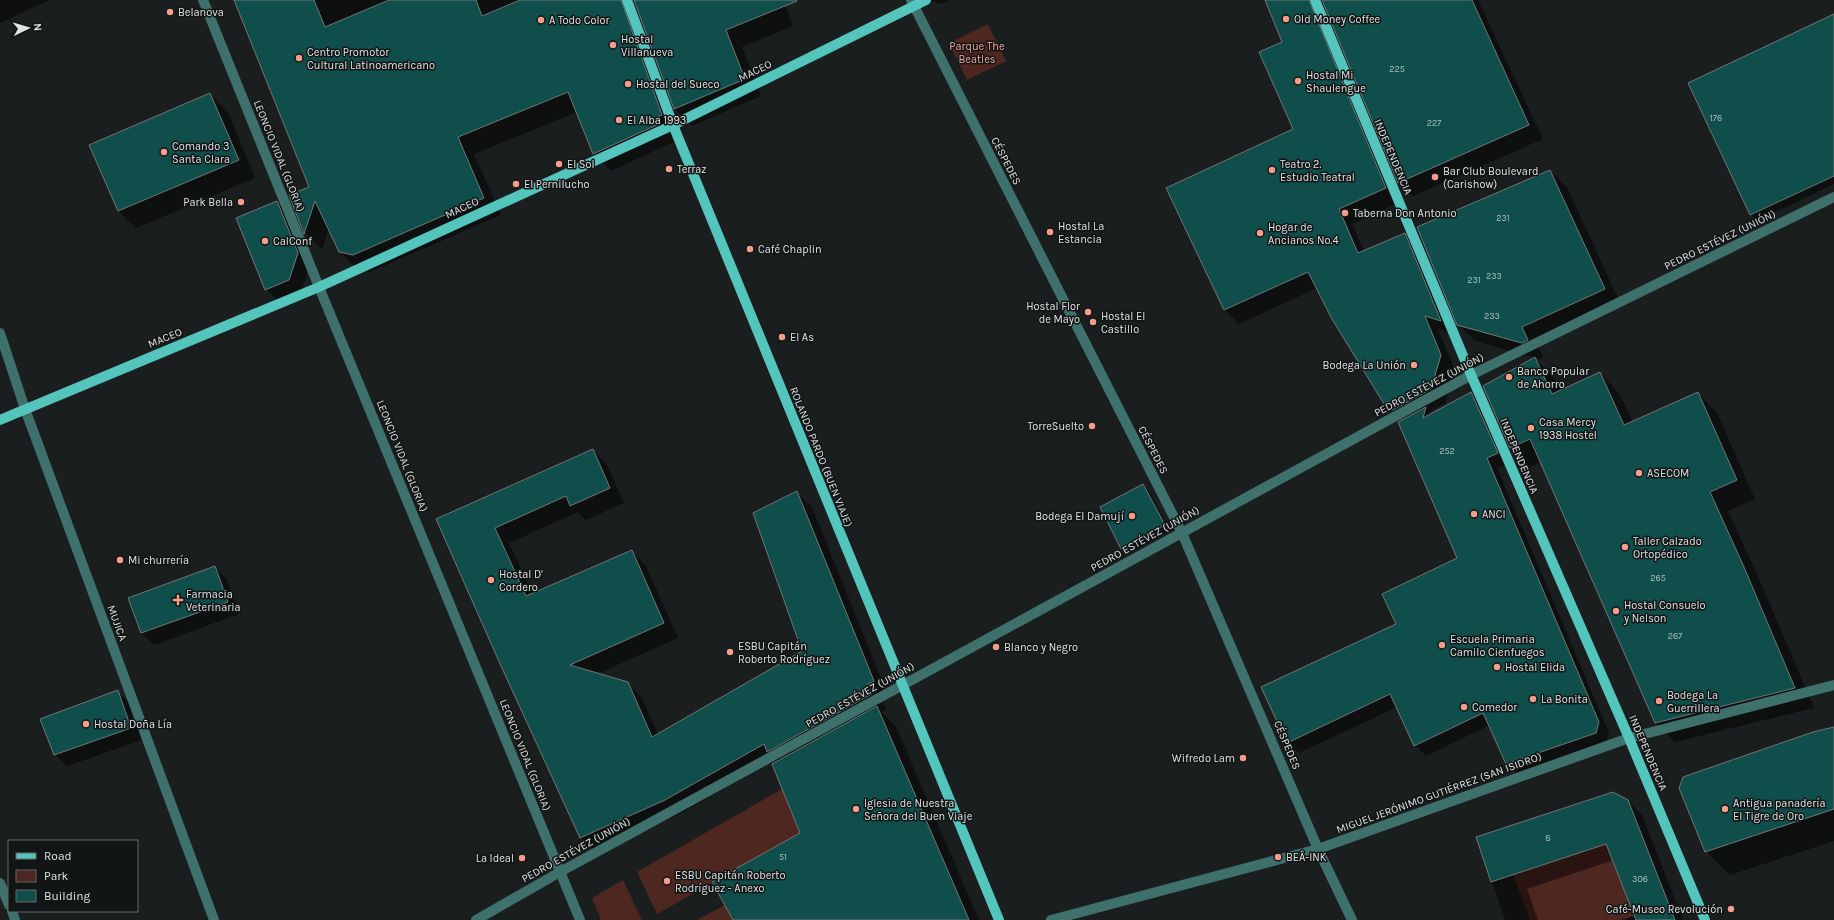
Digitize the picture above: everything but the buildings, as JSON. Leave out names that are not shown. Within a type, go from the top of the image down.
[{"type":"main road","name":"ROLANDO PARDO (BUEN VIAJE)","points":[[626,0],[673,125],[999,920]]},
{"type":"main road","name":"MACEO","points":[[0,420],[319,287],[673,125],[913,3],[926,0]]},
{"type":"main road","name":"INDEPENDENCIA","points":[[1315,0],[1471,375],[1629,738],[1705,920]]},
{"type":"street","name":"LEONCIO VIDAL (GLORIA)","points":[[203,0],[319,287],[580,920]]},
{"type":"street","name":"CÉSPEDES","points":[[913,3],[1182,533],[1318,848],[1352,920]]},
{"type":"street","name":"PEDRO ESTÉVEZ (UNIÓN)","points":[[476,920],[560,872],[1471,375],[1834,197]]},
{"type":"street","name":"MUJICA","points":[[0,334],[25,409],[214,920]]},
{"type":"street","name":"MIGUEL JERÓNIMO GUTIÉRREZ (SAN ISIDRO)","points":[[1051,920],[1318,848],[1629,738],[1834,685]]},
{"type":"street","points":[[0,883],[8,903]]},
{"type":"green space","name":"Parque The Beatles","points":[[988,24],[1006,61],[967,80],[949,43]]},
{"type":"green space","points":[[782,789],[800,833],[657,914],[637,872]]},
{"type":"green space","points":[[1606,844],[1635,915],[1621,920],[1530,920],[1513,874]]},
{"type":"green space","points":[[623,880],[642,920],[601,920],[592,898]]},
{"type":"green space","points":[[725,905],[733,920],[697,920]]},
{"type":"place","name":"Belanova","points":[[170,12]]},
{"type":"place","name":"Old Money Coffee","points":[[1286,19]]},
{"type":"place","name":"A Todo Color","points":[[541,20]]},
{"type":"place","name":"Hostal Villanueva","points":[[613,45]]},
{"type":"place","name":"Centro Promotor Cultural Latinoamericano","points":[[299,58]]},
{"type":"place","name":"Hostal Mi Shaulengue","points":[[1298,81]]},
{"type":"place","name":"Hostal del Sueco","points":[[628,84]]},
{"type":"place","name":"El Alba 1993","points":[[619,120]]},
{"type":"place","name":"Comando 3 Santa Clara","points":[[164,152]]},
{"type":"place","name":"El Sol","points":[[559,164]]},
{"type":"place","name":"Terraz","points":[[669,169]]},
{"type":"place","name":"Teatro 2. Estudio Teatral","points":[[1272,170]]},
{"type":"place","name":"Bar Club Boulevard (Carishow)","points":[[1435,177]]},
{"type":"place","name":"El Pernilucho","points":[[516,184]]},
{"type":"place","name":"Park Bella","points":[[241,202]]},
{"type":"place","name":"Taberna Don Antonio","points":[[1345,213]]},
{"type":"place","name":"Hostal La Estancia","points":[[1050,232]]},
{"type":"place","name":"Hogar de Ancianos No.4","points":[[1260,233]]},
{"type":"place","name":"CalConf","points":[[265,241]]},
{"type":"place","name":"Café Chaplin","points":[[750,249]]},
{"type":"place","name":"Hostal Flor de Mayo","points":[[1088,312]]},
{"type":"place","name":"Hostal El Castillo","points":[[1093,322]]},
{"type":"place","name":"El As","points":[[782,337]]},
{"type":"place","name":"Bodega La Unión","points":[[1414,365]]},
{"type":"place","name":"Banco Popular de Ahorro","points":[[1509,377]]},
{"type":"place","name":"TorreSuelto","points":[[1092,426]]},
{"type":"place","name":"Casa Mercy 1938 Hostel","points":[[1531,428]]},
{"type":"place","name":"ASECOM","points":[[1639,473]]},
{"type":"place","name":"ANCI","points":[[1474,514]]},
{"type":"place","name":"Bodega El Damují","points":[[1132,516]]},
{"type":"place","name":"Taller Calzado Ortopédico","points":[[1625,547]]},
{"type":"place","name":"Mi churrería","points":[[120,560]]},
{"type":"place","name":"Hostal D' Cordero","points":[[491,580]]},
{"type":"place","name":"Farmacia Veterinaria","points":[[178,600]]},
{"type":"place","name":"Hostal Consuelo y Nelson","points":[[1616,611]]},
{"type":"place","name":"Escuela Primaria Camilo Cienfuegos","points":[[1442,645]]},
{"type":"place","name":"Blanco y Negro","points":[[996,647]]},
{"type":"place","name":"ESBU Capitán Roberto Rodríguez","points":[[730,652]]},
{"type":"place","name":"Hostal Elida","points":[[1497,667]]},
{"type":"place","name":"La Bonita","points":[[1533,699]]},
{"type":"place","name":"Bodega La Guerrillera","points":[[1659,701]]},
{"type":"place","name":"Comedor","points":[[1464,707]]},
{"type":"place","name":"Hostal Doña Lía","points":[[86,724]]},
{"type":"place","name":"Wifredo Lam","points":[[1243,758]]},
{"type":"place","name":"Iglesia de Nuestra Señora del Buen Viaje","points":[[856,809]]},
{"type":"place","name":"Antigua panadería El Tigre de Oro","points":[[1725,809]]},
{"type":"place","name":"BEÂ-INK","points":[[1278,857]]},
{"type":"place","name":"La Ideal","points":[[522,858]]},
{"type":"place","name":"ESBU Capitán Roberto Rodríguez - Anexo","points":[[667,881]]},
{"type":"place","name":"Café-Museo Revolución","points":[[1731,909]]}]
